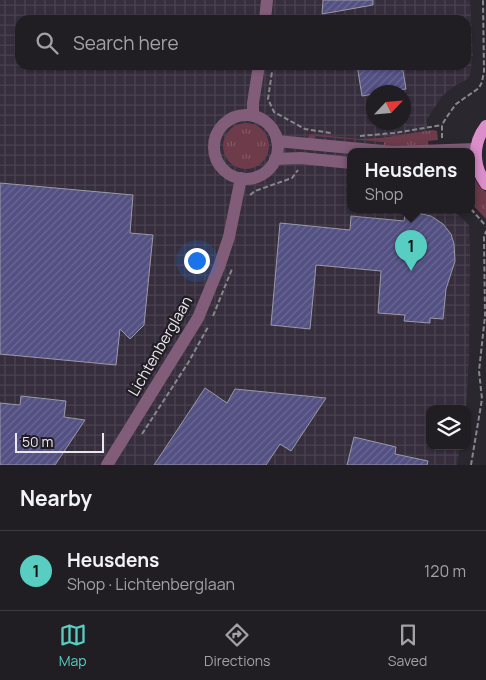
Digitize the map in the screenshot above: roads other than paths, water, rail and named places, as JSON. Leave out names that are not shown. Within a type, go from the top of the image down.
[{"type":"main road","points":[[475,158],[478,139],[486,126]]},
{"type":"main road","points":[[475,168],[486,184]]},
{"type":"street","points":[[266,15],[267,0]]},
{"type":"street","points":[[253,116],[258,70]]},
{"type":"street","points":[[238,116],[253,116],[268,124],[277,141],[278,148],[275,159],[268,170],[255,177],[241,178],[231,175],[217,161],[214,151],[214,141],[218,131],[230,119],[238,116]]},
{"type":"street","points":[[277,141],[347,148]]},
{"type":"street","points":[[275,159],[301,158],[347,164]]},
{"type":"street","name":"Lichtenberglaan","points":[[108,464],[198,318],[229,237],[241,178]]},
{"type":"place","name":"Heusdens","points":[[411,271]]}]
